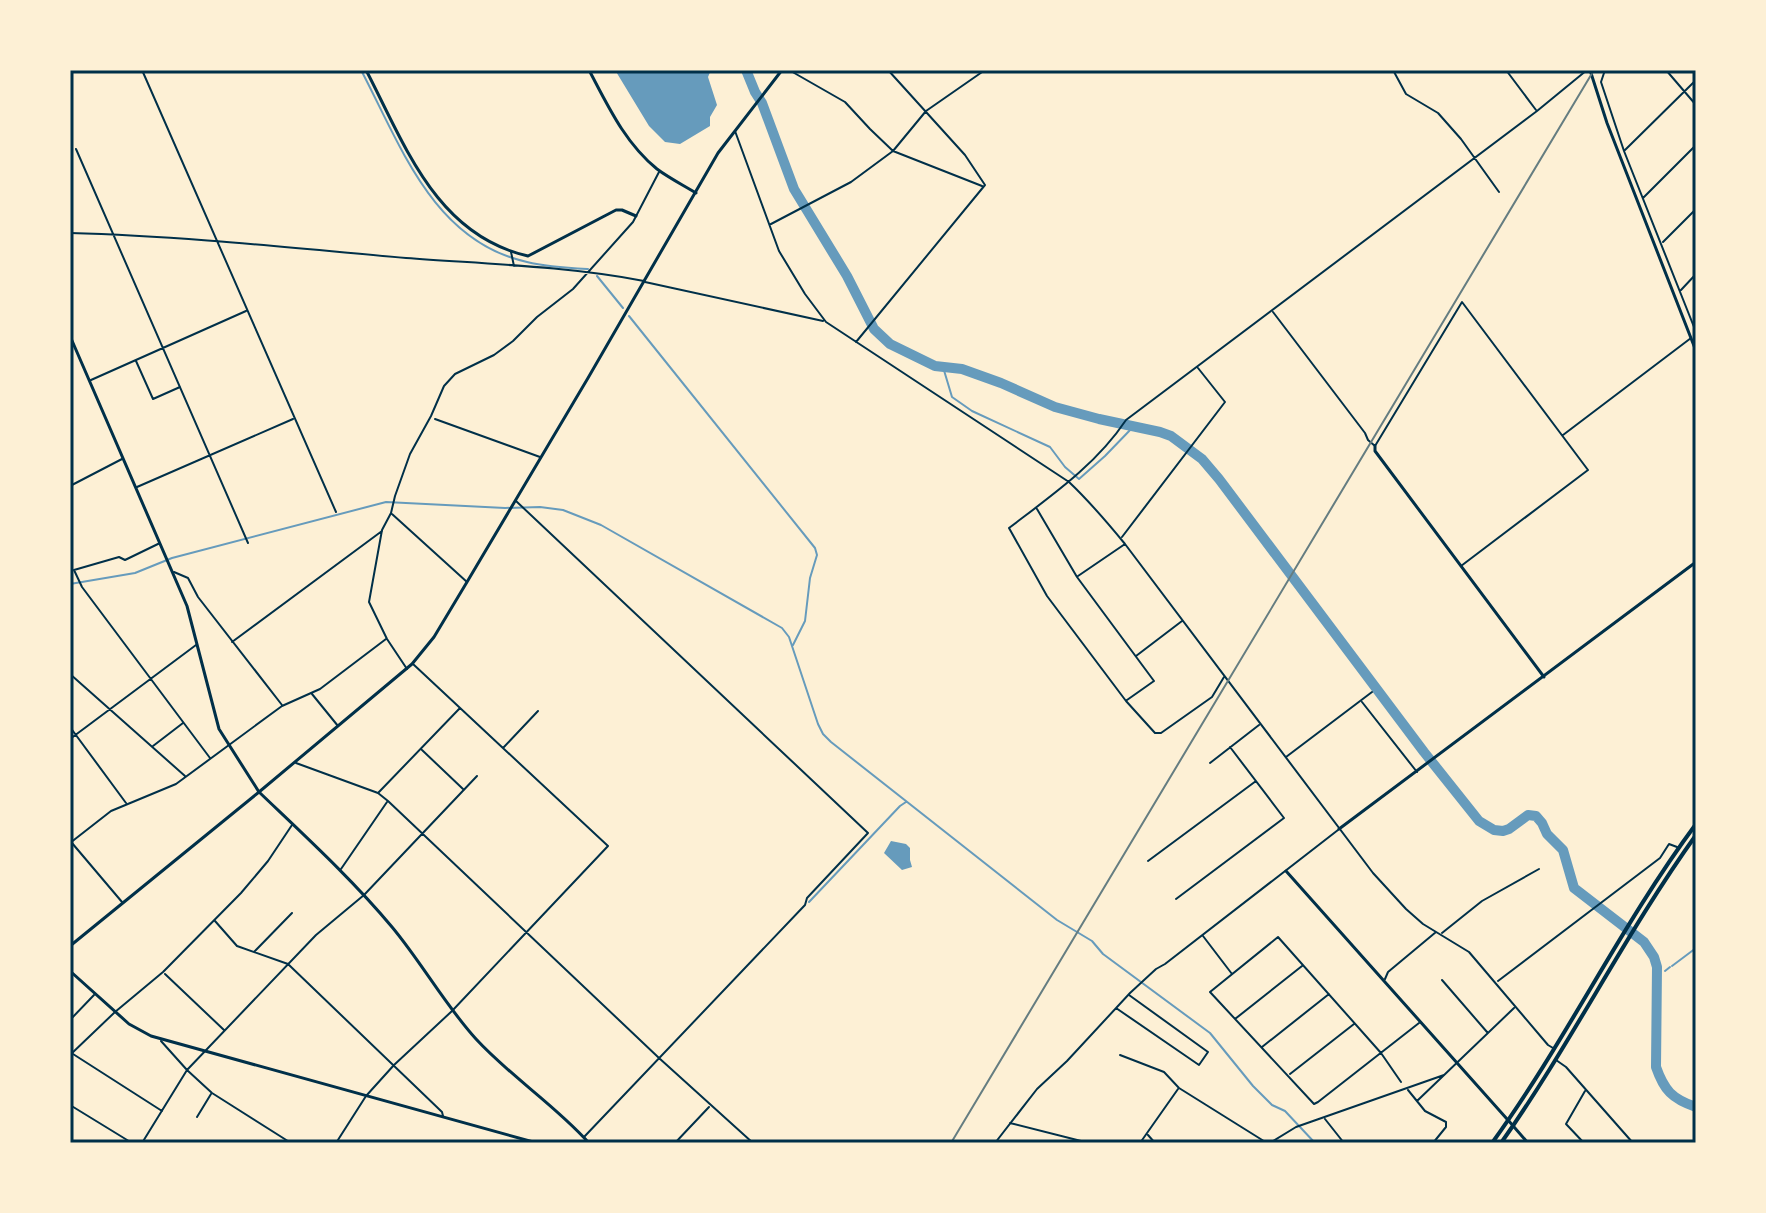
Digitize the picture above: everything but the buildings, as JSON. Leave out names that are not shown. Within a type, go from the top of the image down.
[{"type":"highway","points":[[1492,1143],[1696,824]]},
{"type":"highway","points":[[1501,1143],[1696,835]]},
{"type":"main road","points":[[366,70],[436,197],[467,227],[494,245],[528,256],[619,209],[636,216]]},
{"type":"main road","points":[[589,70],[618,124],[640,154],[659,171],[696,193]]},
{"type":"main road","points":[[70,946],[407,669],[434,637],[718,153],[782,70]]},
{"type":"main road","points":[[1588,70],[1696,351]]},
{"type":"main road","points":[[1691,338],[1696,333]]},
{"type":"main road","points":[[70,336],[191,618],[215,718],[259,792],[364,895],[394,929],[452,1011],[493,1056],[589,1143]]},
{"type":"main road","points":[[1375,446],[1375,451],[1544,677]]},
{"type":"main road","points":[[1339,829],[1696,562]]},
{"type":"main road","points":[[1286,871],[1528,1143]]},
{"type":"main road","points":[[70,971],[135,1028],[159,1039],[537,1143]]},
{"type":"street","points":[[142,70],[336,512]]},
{"type":"street","points":[[789,70],[845,102],[893,151],[983,187]]},
{"type":"street","points":[[856,342],[985,185],[965,155],[888,70]]},
{"type":"street","points":[[769,225],[851,182],[893,151],[926,111],[985,70]]},
{"type":"street","points":[[1393,70],[1406,94],[1438,113],[1499,192]]},
{"type":"street","points":[[1506,70],[1537,111]]},
{"type":"street","points":[[1224,677],[1212,697],[1161,733],[1155,733],[1126,701],[1047,596],[1009,528],[1069,482],[1113,439],[1126,420],[1588,70]]},
{"type":"street","points":[[1605,70],[1601,82],[1624,151],[1696,333]]},
{"type":"street","points":[[1666,70],[1696,105]]},
{"type":"street","points":[[1624,151],[1696,80]]},
{"type":"street","points":[[734,130],[779,251],[826,322],[1069,482],[1125,544],[1373,873],[1423,924],[1469,952],[1553,1048]]},
{"type":"street","points":[[1643,198],[1696,145]]},
{"type":"street","points":[[76,149],[248,543]]},
{"type":"street","points":[[407,669],[368,604],[382,530],[391,513],[413,448],[446,382],[455,374],[494,355],[565,296],[636,216],[659,171]]},
{"type":"street","points":[[1662,243],[1696,209]]},
{"type":"street","points":[[70,233],[217,241],[596,272],[826,322]]},
{"type":"street","points":[[511,251],[514,267]]},
{"type":"street","points":[[1680,291],[1696,274]]},
{"type":"street","points":[[1272,311],[1375,446],[1462,302],[1588,470],[1461,567]]},
{"type":"street","points":[[89,381],[248,311]]},
{"type":"street","points":[[1562,435],[1691,338]]},
{"type":"street","points":[[136,360],[153,399],[180,387]]},
{"type":"street","points":[[1121,539],[1225,402],[1197,367]]},
{"type":"street","points":[[136,488],[295,418]]},
{"type":"street","points":[[435,419],[542,457]]},
{"type":"street","points":[[70,486],[123,459]]},
{"type":"street","points":[[515,501],[868,833],[807,898],[805,905],[584,1138]]},
{"type":"street","points":[[1036,507],[1077,577],[1154,681],[1126,701]]},
{"type":"street","points":[[391,513],[467,582]]},
{"type":"street","points":[[232,642],[382,530]]},
{"type":"street","points":[[160,543],[125,560],[119,557],[74,570],[82,587],[211,759]]},
{"type":"street","points":[[1077,577],[1125,544]]},
{"type":"street","points":[[173,572],[188,578],[198,597],[282,706]]},
{"type":"street","points":[[1135,656],[1183,621]]},
{"type":"street","points":[[122,903],[71,842],[102,817],[176,784],[282,706],[312,693],[387,639]]},
{"type":"street","points":[[70,739],[197,644]]},
{"type":"street","points":[[336,1143],[366,1096],[394,1065],[452,1011],[608,846],[412,664]]},
{"type":"street","points":[[70,674],[186,777]]},
{"type":"street","points":[[1285,757],[1372,692]]},
{"type":"street","points":[[312,693],[338,726]]},
{"type":"street","points":[[1361,701],[1417,772]]},
{"type":"street","points":[[378,793],[460,708]]},
{"type":"street","points":[[503,749],[538,711]]},
{"type":"street","points":[[152,746],[184,723]]},
{"type":"street","points":[[1210,763],[1260,724]]},
{"type":"street","points":[[70,727],[127,804]]},
{"type":"street","points":[[1176,899],[1284,818],[1230,747]]},
{"type":"street","points":[[421,749],[464,790]]},
{"type":"street","points":[[294,762],[378,793],[388,801],[710,1106],[753,1143]]},
{"type":"street","points":[[142,1143],[187,1070],[316,935],[364,895],[477,776]]},
{"type":"street","points":[[1148,861],[1256,781]]},
{"type":"street","points":[[340,870],[388,801]]},
{"type":"street","points":[[162,1111],[71,1054],[163,972],[241,893],[293,824]]},
{"type":"street","points":[[995,1143],[1037,1089],[1156,969],[1339,829]]},
{"type":"street","points":[[1496,983],[1660,858],[1669,844],[1678,848]]},
{"type":"street","points":[[1441,934],[1482,901],[1539,869]]},
{"type":"street","points":[[253,952],[292,913]]},
{"type":"street","points":[[214,920],[237,946],[288,964],[442,1112],[444,1118]]},
{"type":"street","points":[[1384,982],[1388,972],[1436,931]]},
{"type":"street","points":[[1202,935],[1232,974]]},
{"type":"street","points":[[1401,1082],[1381,1053],[1278,937],[1210,992],[1314,1104],[1381,1053],[1420,1022]]},
{"type":"street","points":[[1234,1020],[1304,965]]},
{"type":"street","points":[[163,972],[225,1031]]},
{"type":"street","points":[[1442,980],[1488,1033]]},
{"type":"street","points":[[70,1020],[95,994]]},
{"type":"street","points":[[1261,1048],[1330,994]]},
{"type":"street","points":[[1115,1007],[1199,1065],[1208,1052],[1128,995]]},
{"type":"street","points":[[1417,1101],[1515,1007]]},
{"type":"street","points":[[1288,1076],[1355,1023]]},
{"type":"street","points":[[159,1039],[212,1093],[291,1143]]},
{"type":"street","points":[[1120,1055],[1164,1072],[1179,1088],[1269,1143],[1296,1127],[1444,1075]]},
{"type":"street","points":[[1555,1060],[1566,1067],[1633,1143]]},
{"type":"street","points":[[1140,1143],[1179,1088]]},
{"type":"street","points":[[1407,1089],[1428,1113],[1446,1122],[1446,1127],[1433,1143]]},
{"type":"street","points":[[1584,1143],[1566,1124],[1586,1090]]},
{"type":"street","points":[[197,1117],[212,1093]]},
{"type":"street","points":[[70,1105],[132,1143]]},
{"type":"street","points":[[675,1143],[710,1106]]},
{"type":"street","points":[[1325,1118],[1344,1143]]},
{"type":"street","points":[[1010,1123],[1089,1143]]},
{"type":"street","points":[[1148,1135],[1155,1143]]},
{"type":"street","points":[[514,1143],[517,1138]]},
{"type":"water","points":[[615,70],[711,70],[708,77],[717,105],[710,117],[710,126],[680,144],[665,142],[649,126]]},
{"type":"water","points":[[891,841],[910,848],[912,867],[902,870],[884,853]]},
{"type":"waterway","points":[[361,70],[406,159],[424,187],[467,234],[495,251],[527,262],[588,269]]},
{"type":"waterway","points":[[746,70],[762,103],[794,189],[847,276],[874,329],[890,344],[935,366],[962,369],[1055,407],[1160,432],[1171,436],[1202,459],[1479,821],[1494,830],[1503,831],[1528,815],[1536,816],[1547,834],[1563,850],[1574,888],[1644,942],[1657,967],[1656,1067],[1670,1093],[1696,1107]]},
{"type":"waterway","points":[[597,276],[623,308]]},
{"type":"waterway","points":[[629,316],[815,548],[817,555],[810,578],[805,621],[793,645]]},
{"type":"waterway","points":[[943,367],[952,397],[972,411],[1050,447],[1079,479],[1133,427]]},
{"type":"waterway","points":[[70,584],[135,573],[172,558],[386,502],[540,507],[563,510],[601,525],[782,628],[789,637],[818,724],[831,742],[1057,920],[1092,941],[1103,954],[1210,1033],[1253,1086],[1272,1105],[1285,1111],[1315,1143]]},
{"type":"waterway","points":[[809,902],[906,802]]},
{"type":"waterway","points":[[1672,966],[1696,948]]},
{"type":"waterway","points":[[1665,971],[1670,967]]},
{"type":"railway","points":[[951,1143],[1594,70]]}]
